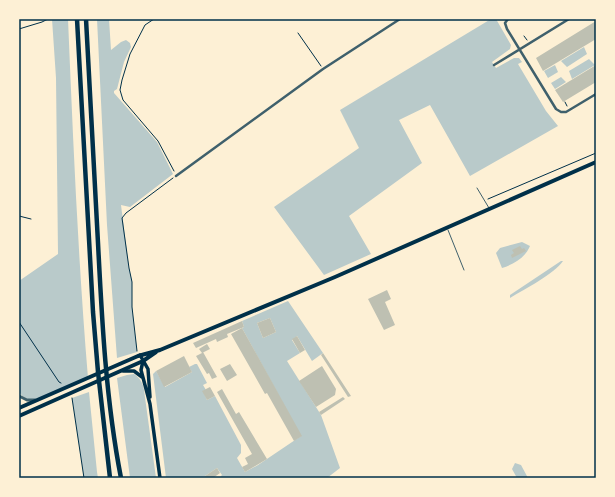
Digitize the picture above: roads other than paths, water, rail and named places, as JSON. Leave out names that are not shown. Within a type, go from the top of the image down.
[{"type":"highway","points":[[77,19],[96,356],[110,478]]},
{"type":"highway","points":[[86,19],[104,352],[114,442],[121,478]]},
{"type":"main road","points":[[19,408],[139,355],[160,350],[335,277],[596,162]]},
{"type":"main road","points":[[19,416],[143,361],[160,350]]},
{"type":"main road","points":[[139,355],[148,369],[150,404],[160,478]]},
{"type":"main road","points":[[143,361],[141,370],[150,404]]},
{"type":"main road","points":[[118,372],[128,370],[134,371],[140,375],[144,381]]},
{"type":"street","points":[[176,176],[323,69],[400,19]]},
{"type":"street","points":[[508,19],[505,23],[506,26],[558,111],[566,112],[596,94]]},
{"type":"street","points":[[494,65],[568,19]]},
{"type":"street","points":[[19,396],[27,400],[37,400]]},
{"type":"street","points":[[19,412],[28,412]]},
{"type":"lane","points":[[476,188],[489,209]]},
{"type":"lane","points":[[446,228],[464,270]]}]
